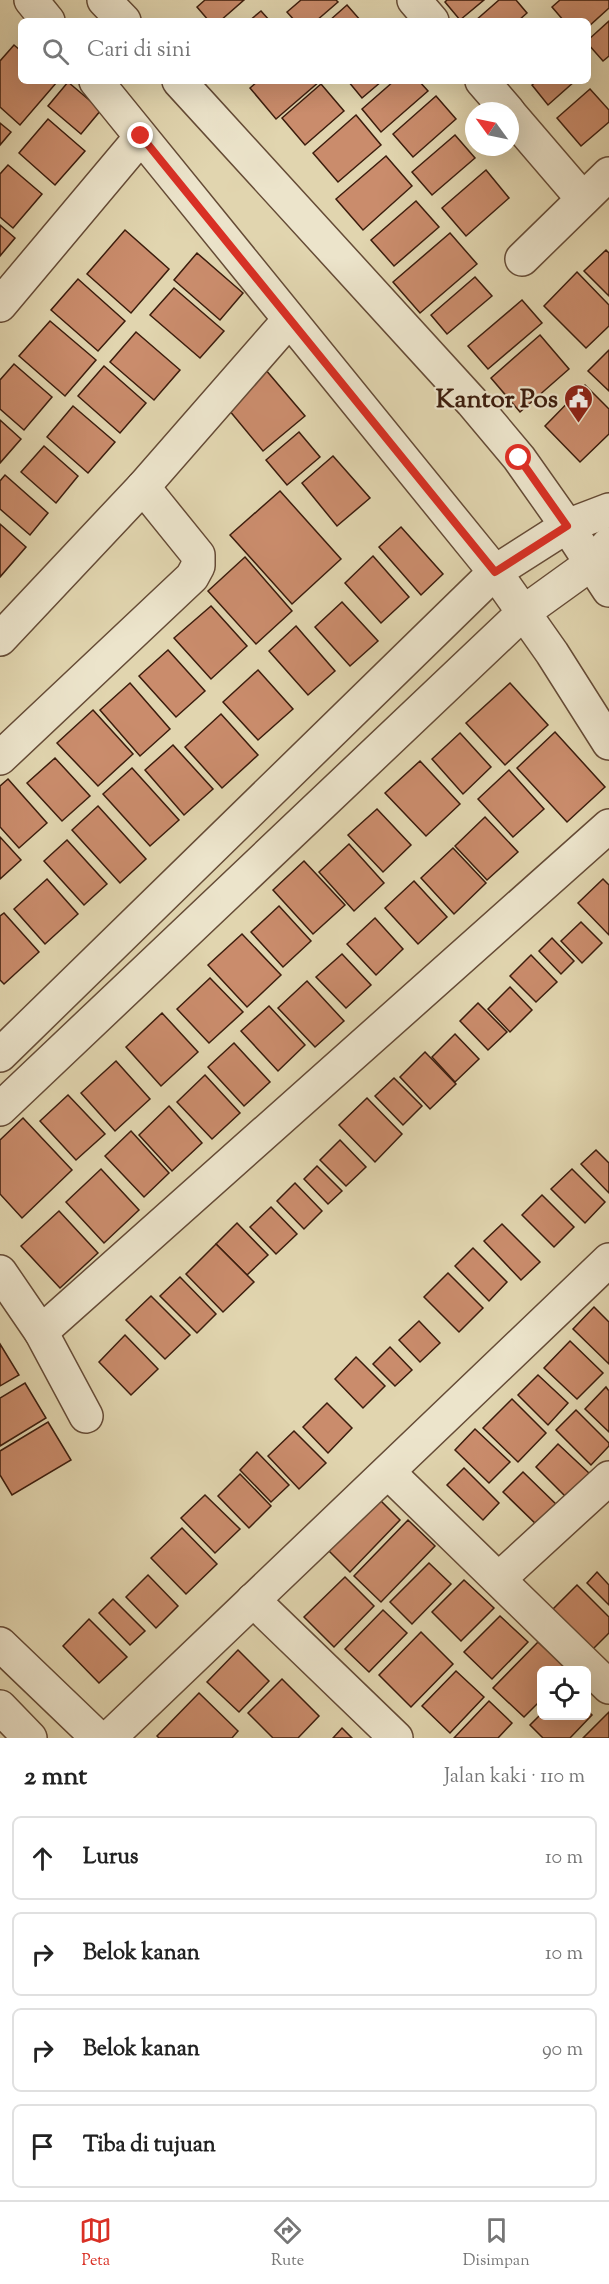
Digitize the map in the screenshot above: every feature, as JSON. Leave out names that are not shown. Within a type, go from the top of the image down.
[{"type":"street","points":[[31,0],[46,18]]},
{"type":"street","points":[[104,0],[121,18]]},
{"type":"street","points":[[414,0],[429,18]]},
{"type":"street","points":[[98,84],[495,572],[524,612],[609,743]]},
{"type":"street","points":[[182,84],[472,402],[519,458],[567,526],[600,553],[609,590]]},
{"type":"street","points":[[485,84],[500,102]]},
{"type":"street","points":[[519,124],[582,199]]},
{"type":"street","points":[[0,305],[141,136]]},
{"type":"street","points":[[522,260],[609,174]]},
{"type":"street","points":[[0,639],[143,487],[290,320]]},
{"type":"street","points":[[0,758],[192,577],[198,566],[198,555],[143,487]]},
{"type":"street","points":[[0,1055],[495,572],[567,526],[609,510]]},
{"type":"street","points":[[0,1109],[524,612],[600,553]]},
{"type":"street","points":[[41,1332],[609,826]]},
{"type":"street","points":[[109,1738],[609,1260]]},
{"type":"street","points":[[0,1272],[41,1332],[86,1416]]},
{"type":"street","points":[[388,1472],[500,1578],[609,1687]]},
{"type":"street","points":[[500,1578],[609,1478]]},
{"type":"street","points":[[253,1600],[396,1738]]},
{"type":"street","points":[[0,1644],[98,1738]]},
{"type":"street","points":[[0,1707],[30,1738]]},
{"type":"building","points":[[205,0],[244,0],[223,18],[206,18],[197,7]]},
{"type":"building","points":[[301,0],[336,0],[338,2],[319,18],[292,18],[287,12]]},
{"type":"building","points":[[447,0],[484,0],[462,18],[458,18],[445,2]]},
{"type":"building","points":[[499,0],[516,0],[527,13],[521,18],[478,18]]},
{"type":"building","points":[[560,0],[609,0],[609,8],[591,24],[591,18],[561,18],[552,7]]},
{"type":"building","points":[[347,5],[358,18],[332,18]]},
{"type":"building","points":[[261,11],[267,18],[253,18]]},
{"type":"building","points":[[609,21],[609,56],[603,61],[591,47],[591,37]]},
{"type":"building","points":[[14,45],[18,48],[18,84],[55,84],[20,125],[0,107],[0,61]]},
{"type":"building","points":[[66,84],[70,84],[101,110],[81,134],[48,106]]},
{"type":"building","points":[[255,84],[317,84],[276,119],[250,88]]},
{"type":"building","points":[[321,84],[344,111],[305,145],[282,118]]},
{"type":"building","points":[[350,84],[378,84],[362,98]]},
{"type":"building","points":[[391,84],[422,84],[428,91],[381,132],[362,109]]},
{"type":"building","points":[[533,84],[572,84],[548,105]]},
{"type":"building","points":[[590,89],[609,110],[609,122],[581,146],[557,118]]},
{"type":"building","points":[[436,96],[456,119],[413,157],[393,134]]},
{"type":"building","points":[[356,115],[381,145],[338,182],[313,153]]},
{"type":"building","points":[[48,119],[85,151],[55,185],[19,153]]},
{"type":"building","points":[[0,123],[11,132],[0,145]]},
{"type":"building","points":[[455,135],[465,146],[465,156],[475,158],[432,195],[412,172]]},
{"type":"building","points":[[386,156],[412,186],[363,230],[336,199]]},
{"type":"building","points":[[8,165],[42,194],[13,228],[0,217],[0,174]]},
{"type":"building","points":[[486,170],[509,198],[466,236],[442,208]]},
{"type":"building","points":[[416,201],[439,227],[394,266],[371,240]]},
{"type":"building","points":[[0,225],[15,238],[0,256]]},
{"type":"building","points":[[125,230],[169,269],[131,313],[87,274]]},
{"type":"building","points":[[450,233],[477,264],[420,313],[393,282]]},
{"type":"building","points":[[606,250],[609,253],[609,296],[584,271]]},
{"type":"building","points":[[197,253],[243,293],[220,320],[174,280]]},
{"type":"building","points":[[577,272],[609,305],[609,326],[586,348],[544,306]]},
{"type":"building","points":[[475,277],[492,296],[447,334],[431,315]]},
{"type":"building","points":[[78,279],[125,321],[98,351],[51,310]]},
{"type":"building","points":[[174,288],[224,331],[200,358],[150,315]]},
{"type":"building","points":[[522,300],[542,323],[488,369],[468,346]]},
{"type":"building","points":[[50,321],[96,360],[65,396],[19,356]]},
{"type":"building","points":[[136,332],[180,370],[154,400],[110,362]]},
{"type":"building","points":[[540,335],[569,369],[520,412],[491,378]]},
{"type":"building","points":[[609,350],[609,391],[588,371]]},
{"type":"building","points":[[14,364],[52,397],[24,430],[0,409],[0,380]]},
{"type":"building","points":[[104,366],[146,403],[120,433],[78,396]]},
{"type":"building","points":[[265,369],[305,416],[263,451],[224,404]]},
{"type":"building","points":[[585,385],[609,409],[609,434],[580,462],[545,426]]},
{"type":"building","points":[[73,406],[115,442],[88,473],[47,437]]},
{"type":"building","points":[[0,420],[21,439],[0,463]]},
{"type":"building","points":[[299,432],[320,457],[287,485],[266,460]]},
{"type":"building","points":[[44,446],[78,476],[56,503],[21,472]]},
{"type":"building","points":[[333,456],[370,498],[337,526],[302,483]]},
{"type":"building","points":[[5,475],[48,513],[30,535],[0,509],[0,481]]},
{"type":"building","points":[[280,491],[341,559],[292,604],[230,535]]},
{"type":"building","points":[[0,524],[26,547],[0,577]]},
{"type":"building","points":[[401,527],[443,574],[421,595],[379,547]]},
{"type":"building","points":[[373,556],[409,597],[381,623],[345,583]]},
{"type":"building","points":[[245,557],[292,611],[256,644],[208,591]]},
{"type":"building","points":[[342,602],[378,641],[350,666],[315,627]]},
{"type":"building","points":[[211,606],[247,646],[211,679],[174,638]]},
{"type":"building","points":[[296,626],[335,671],[308,695],[269,651]]},
{"type":"building","points":[[168,650],[205,691],[176,717],[139,676]]},
{"type":"building","points":[[258,670],[293,709],[258,740],[223,702]]},
{"type":"building","points":[[130,683],[170,729],[140,756],[100,710]]},
{"type":"building","points":[[510,683],[548,725],[505,765],[466,723]]},
{"type":"building","points":[[93,710],[133,754],[98,786],[57,743]]},
{"type":"building","points":[[221,714],[258,755],[222,788],[185,747]]},
{"type":"building","points":[[555,732],[605,787],[567,822],[517,768]]},
{"type":"building","points":[[460,733],[491,767],[463,794],[432,759]]},
{"type":"building","points":[[173,745],[213,789],[184,815],[145,770]]},
{"type":"building","points":[[55,758],[90,796],[62,821],[27,783]]},
{"type":"building","points":[[420,761],[460,804],[426,836],[385,793]]},
{"type":"building","points":[[132,768],[179,820],[150,846],[103,794]]},
{"type":"building","points":[[509,770],[544,809],[513,837],[478,799]]},
{"type":"building","points":[[8,779],[47,823],[19,848],[0,827],[0,786]]},
{"type":"building","points":[[98,806],[146,859],[120,883],[72,830]]},
{"type":"building","points":[[377,809],[411,845],[383,872],[348,835]]},
{"type":"building","points":[[485,817],[518,852],[487,880],[455,846]]},
{"type":"building","points":[[0,837],[21,860],[0,879]]},
{"type":"building","points":[[67,840],[107,884],[84,905],[44,861]]},
{"type":"building","points":[[349,844],[384,883],[354,911],[319,872]]},
{"type":"building","points":[[453,848],[486,883],[454,914],[421,878]]},
{"type":"building","points":[[304,861],[345,905],[313,934],[273,890]]},
{"type":"building","points":[[47,879],[78,914],[45,944],[14,909]]},
{"type":"building","points":[[603,879],[609,885],[609,935],[578,903]]},
{"type":"building","points":[[414,881],[447,917],[418,944],[385,908]]},
{"type":"building","points":[[279,906],[311,941],[283,967],[251,932]]},
{"type":"building","points":[[4,913],[39,952],[4,984],[0,980],[0,916]]},
{"type":"building","points":[[375,918],[403,949],[376,975],[347,944]]},
{"type":"building","points":[[581,922],[602,943],[582,963],[561,941]]},
{"type":"building","points":[[242,934],[281,975],[247,1007],[208,965]]},
{"type":"building","points":[[552,938],[574,961],[561,974],[539,951]]},
{"type":"building","points":[[342,954],[371,985],[346,1008],[316,977]]},
{"type":"building","points":[[531,955],[557,982],[536,1002],[510,976]]},
{"type":"building","points":[[210,978],[243,1012],[209,1043],[177,1009]]},
{"type":"building","points":[[307,981],[344,1021],[315,1047],[278,1008]]},
{"type":"building","points":[[510,987],[532,1010],[510,1032],[488,1009]]},
{"type":"building","points":[[478,1003],[507,1032],[488,1050],[460,1021]]},
{"type":"building","points":[[269,1006],[305,1045],[278,1071],[241,1031]]},
{"type":"building","points":[[162,1013],[198,1052],[161,1086],[126,1047]]},
{"type":"building","points":[[455,1034],[479,1059],[455,1082],[432,1057]]},
{"type":"building","points":[[234,1043],[270,1082],[244,1106],[208,1067]]},
{"type":"building","points":[[425,1052],[456,1084],[430,1109],[400,1077]]},
{"type":"building","points":[[116,1061],[150,1099],[115,1131],[81,1093]]},
{"type":"building","points":[[205,1075],[240,1113],[212,1139],[177,1102]]},
{"type":"building","points":[[394,1078],[422,1106],[403,1125],[375,1096]]},
{"type":"building","points":[[68,1095],[105,1134],[76,1160],[40,1121]]},
{"type":"building","points":[[367,1098],[402,1134],[375,1162],[339,1125]]},
{"type":"building","points":[[169,1106],[202,1143],[172,1171],[139,1135]]},
{"type":"building","points":[[23,1118],[72,1170],[22,1218],[0,1194],[0,1140]]},
{"type":"building","points":[[131,1131],[169,1173],[144,1197],[105,1156]]},
{"type":"building","points":[[340,1140],[366,1167],[346,1186],[320,1160]]},
{"type":"building","points":[[596,1150],[609,1163],[609,1193],[581,1164]]},
{"type":"building","points":[[317,1166],[342,1191],[328,1204],[304,1179]]},
{"type":"building","points":[[101,1169],[139,1210],[104,1243],[66,1202]]},
{"type":"building","points":[[572,1169],[605,1202],[585,1223],[551,1189]]},
{"type":"building","points":[[295,1183],[322,1211],[304,1229],[277,1201]]},
{"type":"building","points":[[542,1195],[574,1227],[554,1247],[522,1215]]},
{"type":"building","points":[[271,1207],[297,1234],[276,1254],[250,1227]]},
{"type":"building","points":[[59,1211],[98,1253],[60,1288],[21,1246]]},
{"type":"building","points":[[237,1223],[268,1255],[247,1275],[216,1244]]},
{"type":"building","points":[[502,1224],[540,1262],[521,1280],[484,1241]]},
{"type":"building","points":[[216,1244],[254,1282],[223,1312],[186,1274]]},
{"type":"building","points":[[473,1248],[507,1282],[489,1301],[455,1266]]},
{"type":"building","points":[[448,1273],[483,1308],[459,1332],[424,1297]]},
{"type":"building","points":[[180,1277],[216,1314],[197,1333],[160,1296]]},
{"type":"building","points":[[151,1296],[190,1335],[165,1359],[126,1320]]},
{"type":"building","points":[[594,1307],[609,1322],[609,1364],[573,1329]]},
{"type":"building","points":[[419,1321],[440,1343],[420,1362],[399,1340]]},
{"type":"building","points":[[125,1335],[158,1369],[131,1395],[99,1362]]},
{"type":"building","points":[[570,1341],[603,1373],[577,1399],[544,1368]]},
{"type":"building","points":[[0,1344],[19,1375],[0,1386]]},
{"type":"building","points":[[390,1347],[412,1370],[395,1386],[373,1364]]},
{"type":"building","points":[[356,1357],[385,1386],[363,1408],[335,1379]]},
{"type":"building","points":[[538,1375],[568,1403],[548,1425],[518,1395]]},
{"type":"building","points":[[25,1383],[46,1418],[0,1446],[0,1398]]},
{"type":"building","points":[[606,1387],[609,1391],[609,1432],[585,1409]]},
{"type":"building","points":[[512,1399],[546,1433],[518,1462],[483,1428]]},
{"type":"building","points":[[327,1403],[352,1428],[328,1453],[303,1427]]},
{"type":"building","points":[[576,1410],[609,1443],[609,1446],[591,1465],[556,1430]]},
{"type":"building","points":[[48,1422],[71,1460],[12,1495],[0,1475],[0,1451]]},
{"type":"building","points":[[475,1429],[510,1462],[489,1483],[455,1450]]},
{"type":"building","points":[[294,1431],[326,1463],[299,1489],[268,1456]]},
{"type":"building","points":[[558,1444],[590,1474],[567,1498],[536,1467]]},
{"type":"building","points":[[257,1452],[289,1485],[271,1502],[240,1470]]},
{"type":"building","points":[[464,1468],[499,1503],[483,1520],[447,1485]]},
{"type":"building","points":[[523,1472],[560,1508],[540,1528],[503,1492]]},
{"type":"building","points":[[240,1474],[271,1506],[249,1528],[218,1496]]},
{"type":"building","points":[[205,1495],[240,1529],[215,1553],[181,1518]]},
{"type":"building","points":[[377,1497],[400,1520],[350,1572],[327,1549]]},
{"type":"building","points":[[408,1520],[435,1546],[381,1602],[354,1576]]},
{"type":"building","points":[[182,1528],[217,1564],[186,1594],[151,1558]]},
{"type":"building","points":[[429,1563],[451,1584],[412,1624],[390,1602]]},
{"type":"building","points":[[597,1572],[609,1585],[609,1605],[587,1583]]},
{"type":"building","points":[[148,1575],[178,1606],[156,1628],[126,1597]]},
{"type":"building","points":[[345,1577],[374,1606],[334,1647],[304,1617]]},
{"type":"building","points":[[464,1580],[494,1608],[461,1641],[432,1612]]},
{"type":"building","points":[[577,1585],[609,1617],[609,1633],[593,1649],[553,1609]]},
{"type":"building","points":[[113,1599],[145,1631],[130,1645],[99,1613]]},
{"type":"building","points":[[383,1610],[407,1633],[369,1672],[345,1649]]},
{"type":"building","points":[[500,1616],[528,1642],[492,1679],[464,1652]]},
{"type":"building","points":[[89,1619],[127,1657],[99,1683],[63,1646]]},
{"type":"building","points":[[421,1632],[453,1664],[411,1707],[379,1675]]},
{"type":"building","points":[[538,1642],[564,1666],[537,1666],[537,1704],[524,1717],[493,1688]]},
{"type":"building","points":[[238,1650],[269,1681],[239,1712],[207,1682]]},
{"type":"building","points":[[456,1671],[484,1697],[450,1733],[422,1706]]},
{"type":"building","points":[[282,1679],[319,1716],[298,1738],[273,1738],[248,1713]]},
{"type":"building","points":[[199,1693],[238,1731],[232,1738],[159,1738],[157,1736]]},
{"type":"building","points":[[489,1701],[512,1723],[498,1738],[454,1738]]},
{"type":"building","points":[[609,1712],[609,1738],[583,1738]]},
{"type":"building","points":[[537,1718],[537,1720],[587,1720],[570,1738],[543,1738],[530,1725]]},
{"type":"building","points":[[342,1728],[352,1738],[333,1738]]},
{"type":"place","name":"Kantor Pos","points":[[579,424]]},
{"type":"route","points":[[141,136],[495,572],[567,526],[519,458]]}]
